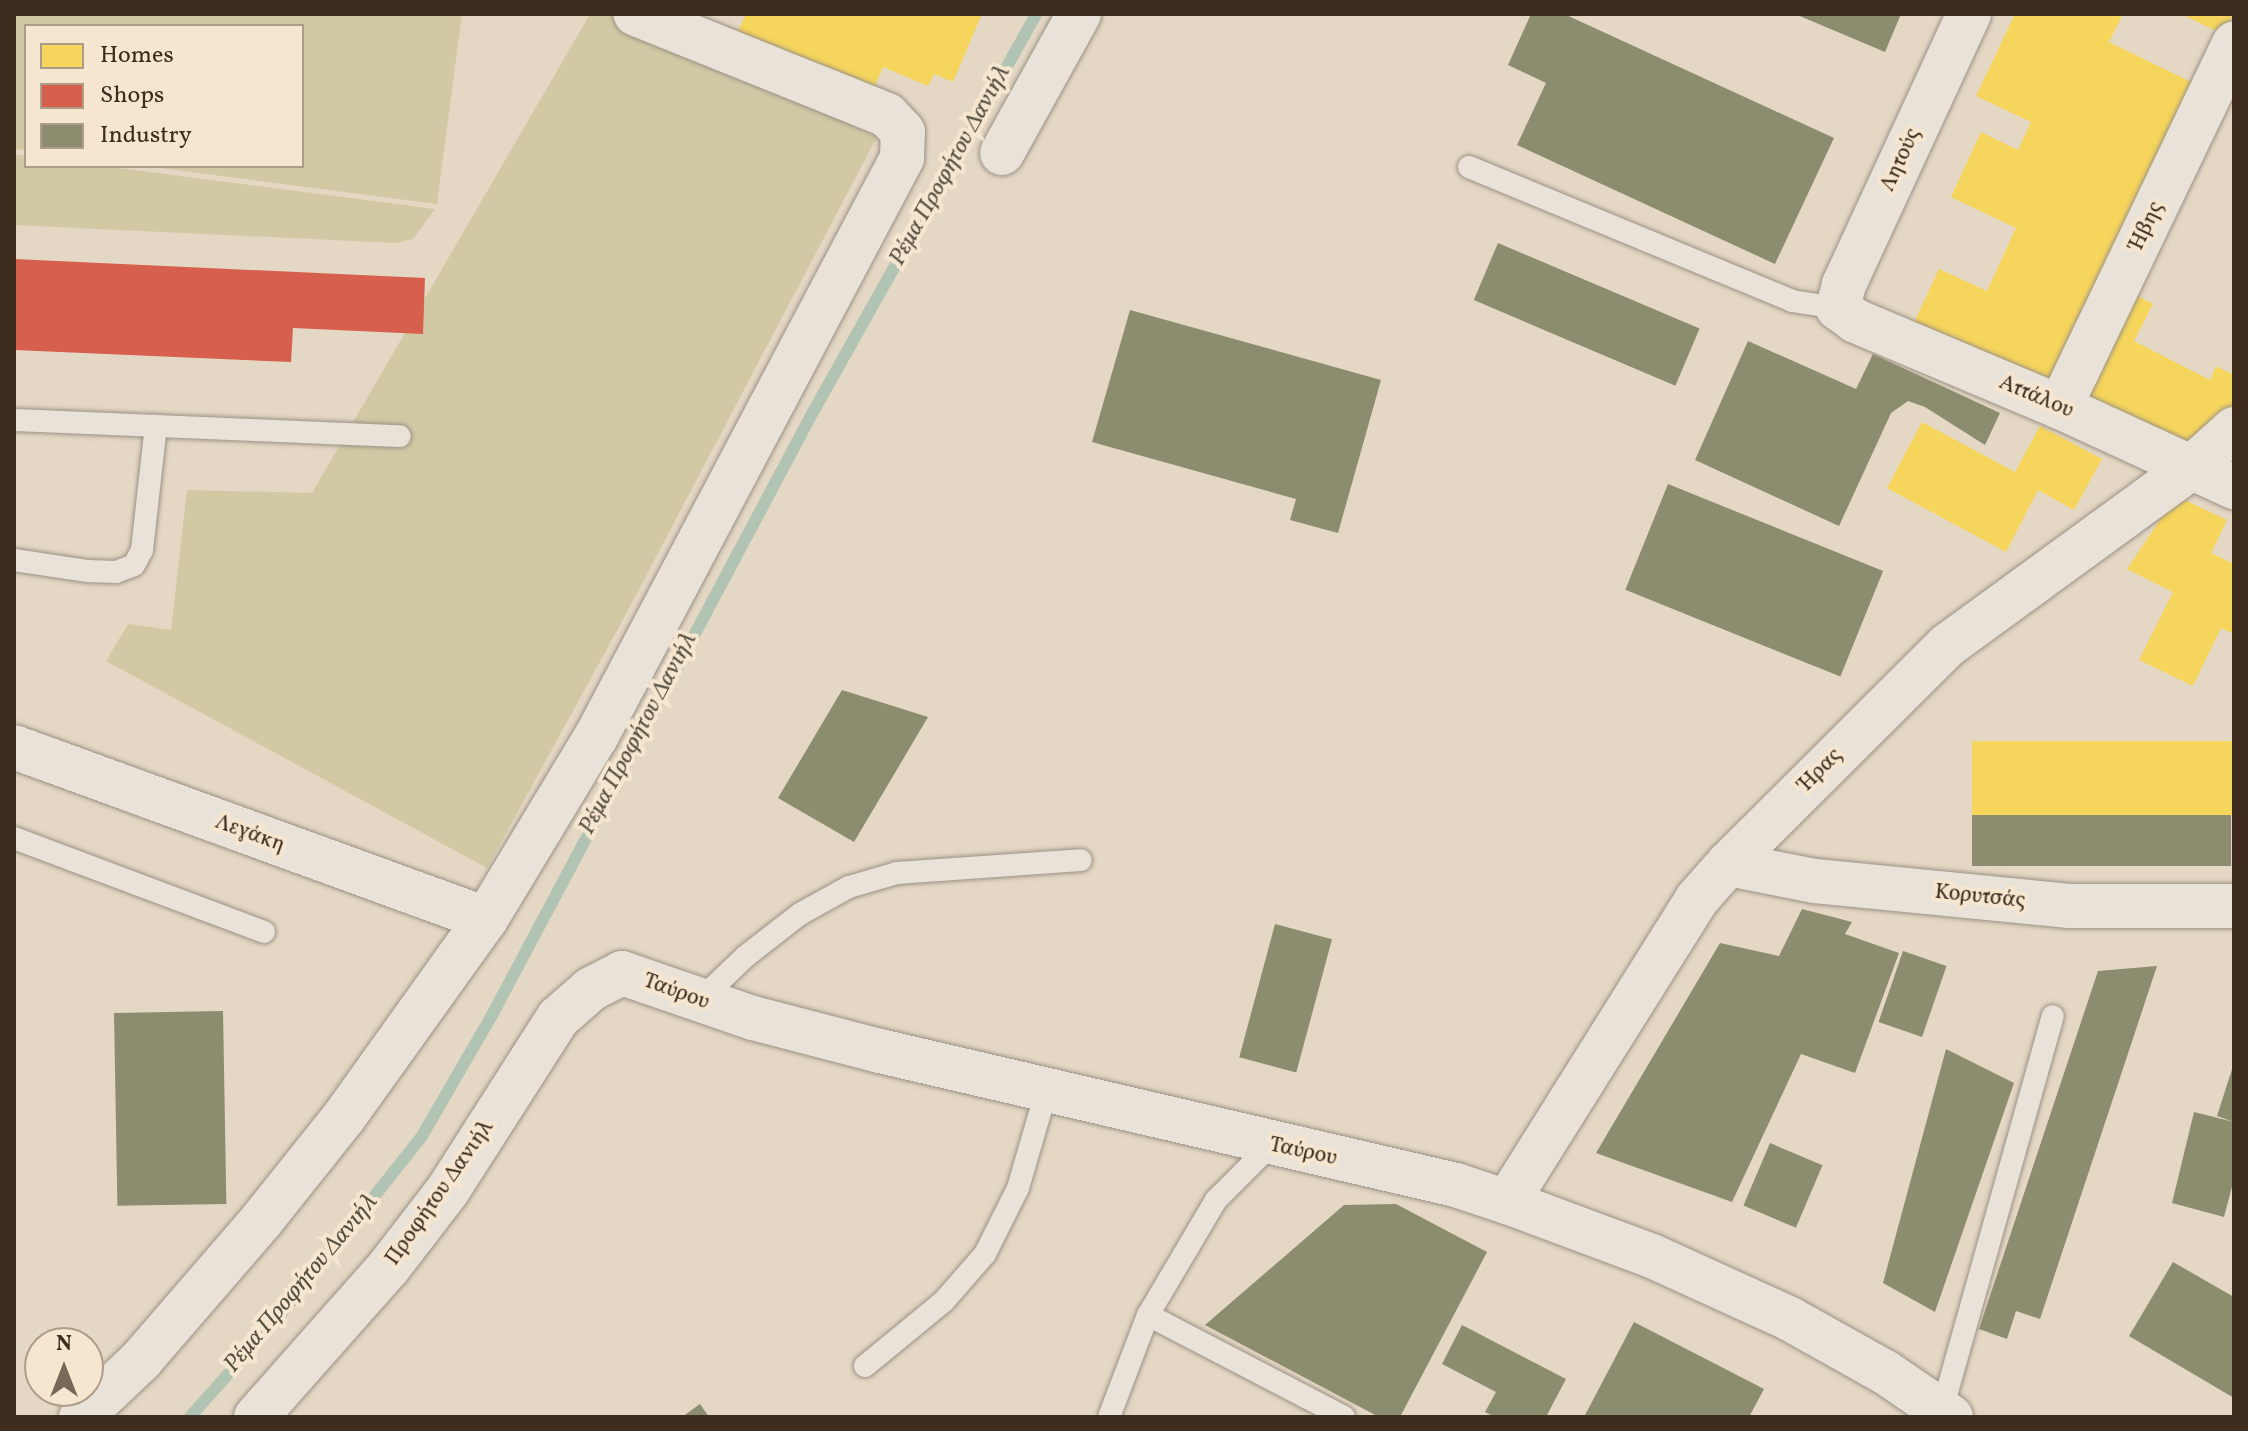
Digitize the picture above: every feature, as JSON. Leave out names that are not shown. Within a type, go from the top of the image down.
[{"type":"street","points":[[94,1413],[261,1221],[344,1117],[486,919],[596,737],[905,146],[903,132],[887,115],[636,14]]},
{"type":"street","points":[[1002,153],[1079,14]]},
{"type":"street","name":"Λητούς","points":[[1838,308],[1844,284],[1969,14]]},
{"type":"street","name":"Ήβης","points":[[2060,407],[2234,44]]},
{"type":"street","name":"Αττάλου","points":[[1838,308],[1856,321],[2060,407],[2234,487]]},
{"type":"street","name":"Ήρας","points":[[1507,1202],[1697,899],[1728,864],[1948,645],[2192,467],[2234,429]]},
{"type":"street","name":"Λεγάκη","points":[[14,747],[486,919]]},
{"type":"street","name":"Κορυτσάς","points":[[1728,864],[1815,881],[2070,906],[2234,906]]},
{"type":"street","name":"Ταύρου","points":[[622,973],[699,1001],[1046,1092],[1456,1185],[1652,1256],[1790,1319],[1885,1372],[1947,1414]]},
{"type":"street","name":"Προφήτου Δανιήλ","points":[[256,1417],[388,1268],[448,1190],[558,1018],[591,989],[622,973]]},
{"type":"lane","points":[[1469,167],[1792,301],[1838,308]]},
{"type":"lane","points":[[14,420],[400,436]]},
{"type":"lane","points":[[14,560],[88,571],[116,572],[134,565],[142,550],[156,426]]},
{"type":"lane","points":[[14,838],[264,932]]},
{"type":"lane","points":[[699,1001],[746,956],[800,914],[849,887],[897,873],[1081,860]]},
{"type":"lane","points":[[1947,1414],[2053,1016]]},
{"type":"lane","points":[[865,1366],[944,1301],[985,1254],[1018,1188],[1046,1092]]},
{"type":"lane","points":[[1109,1417],[1148,1315],[1216,1200],[1271,1145]]},
{"type":"lane","points":[[1148,1315],[1344,1417]]},
{"type":"shaded area","points":[[14,14],[462,14],[437,204],[160,168],[304,168],[304,24],[24,24],[24,150],[14,149]]},
{"type":"shaded area","points":[[590,14],[609,14],[877,137],[625,616],[487,868],[106,661],[128,624],[171,630],[187,490],[312,493]]},
{"type":"shaded area","points":[[14,154],[24,156],[24,168],[118,168],[435,209],[413,239],[395,243],[14,225]]},
{"type":"building: Homes","points":[[746,14],[982,14],[953,82],[934,74],[928,86],[883,67],[869,100],[736,36]]},
{"type":"building: Homes","points":[[2015,14],[2123,14],[2109,42],[2193,83],[2049,385],[1914,323],[1939,269],[1987,291],[2016,228],[1951,197],[1981,132],[2018,150],[2031,122],[1976,96]]},
{"type":"building: Homes","points":[[2181,14],[2233,14],[2223,34]]},
{"type":"building: Homes","points":[[2134,294],[2153,304],[2134,341],[2210,380],[2216,366],[2234,375],[2234,410],[2186,451],[2080,396]]},
{"type":"building: Homes","points":[[1922,422],[2015,472],[2040,426],[2102,459],[2074,510],[2038,490],[2006,552],[1887,488]]},
{"type":"building: Homes","points":[[2176,496],[2227,520],[2211,553],[2234,564],[2234,634],[2221,628],[2193,686],[2139,660],[2173,592],[2127,569]]},
{"type":"building: Homes","points":[[1972,741],[2234,741],[2234,815],[1972,815]]},
{"type":"building: Shops","points":[[14,259],[425,278],[423,334],[293,328],[291,362],[14,350]]},
{"type":"building: Industry","points":[[1531,14],[1564,14],[1834,138],[1775,264],[1517,145],[1546,83],[1508,65]]},
{"type":"building: Industry","points":[[1795,14],[1901,14],[1885,52]]},
{"type":"building: Industry","points":[[1498,243],[1700,329],[1675,386],[1474,300]]},
{"type":"building: Industry","points":[[1130,310],[1381,380],[1338,533],[1290,520],[1296,499],[1092,442]]},
{"type":"building: Industry","points":[[1748,341],[1856,389],[1873,354],[2000,413],[1985,445],[1925,407],[1908,401],[1891,413],[1839,526],[1695,460]]},
{"type":"building: Industry","points":[[1668,484],[1883,571],[1840,677],[1625,590]]},
{"type":"building: Industry","points":[[842,690],[928,717],[854,842],[778,798]]},
{"type":"building: Industry","points":[[1972,815],[2231,815],[2231,866],[1972,866]]},
{"type":"building: Industry","points":[[1802,909],[1852,922],[1845,934],[1899,953],[1855,1073],[1801,1054],[1732,1202],[1596,1153],[1720,943],[1779,956]]},
{"type":"building: Industry","points":[[1275,924],[1332,939],[1296,1073],[1239,1057]]},
{"type":"building: Industry","points":[[1903,951],[1946,966],[1922,1037],[1879,1022]]},
{"type":"building: Industry","points":[[2157,966],[2040,1319],[2016,1311],[2007,1339],[1979,1329],[2098,971]]},
{"type":"building: Industry","points":[[223,1011],[226,1204],[117,1206],[114,1013]]},
{"type":"building: Industry","points":[[1946,1049],[2014,1083],[1935,1312],[1883,1283]]},
{"type":"building: Industry","points":[[2234,1063],[2234,1122],[2217,1116]]},
{"type":"building: Industry","points":[[2194,1112],[2234,1122],[2234,1179],[2224,1217],[2172,1203]]},
{"type":"building: Industry","points":[[1770,1143],[1822,1165],[1796,1228],[1743,1206]]},
{"type":"building: Industry","points":[[1396,1204],[1487,1252],[1400,1417],[1379,1417],[1205,1325],[1344,1205]]},
{"type":"building: Industry","points":[[2173,1262],[2234,1297],[2234,1398],[2129,1336]]},
{"type":"building: Industry","points":[[1634,1322],[1764,1389],[1749,1417],[1584,1417]]},
{"type":"building: Industry","points":[[1462,1325],[1566,1379],[1546,1417],[1495,1417],[1485,1412],[1496,1392],[1442,1364]]},
{"type":"building: Industry","points":[[700,1404],[709,1417],[682,1417]]},
{"type":"waterway","name":"Ρέμα Προφήτου Δανιήλ","points":[[190,1417],[277,1319],[422,1136],[491,1017],[813,412],[1036,14]]}]
